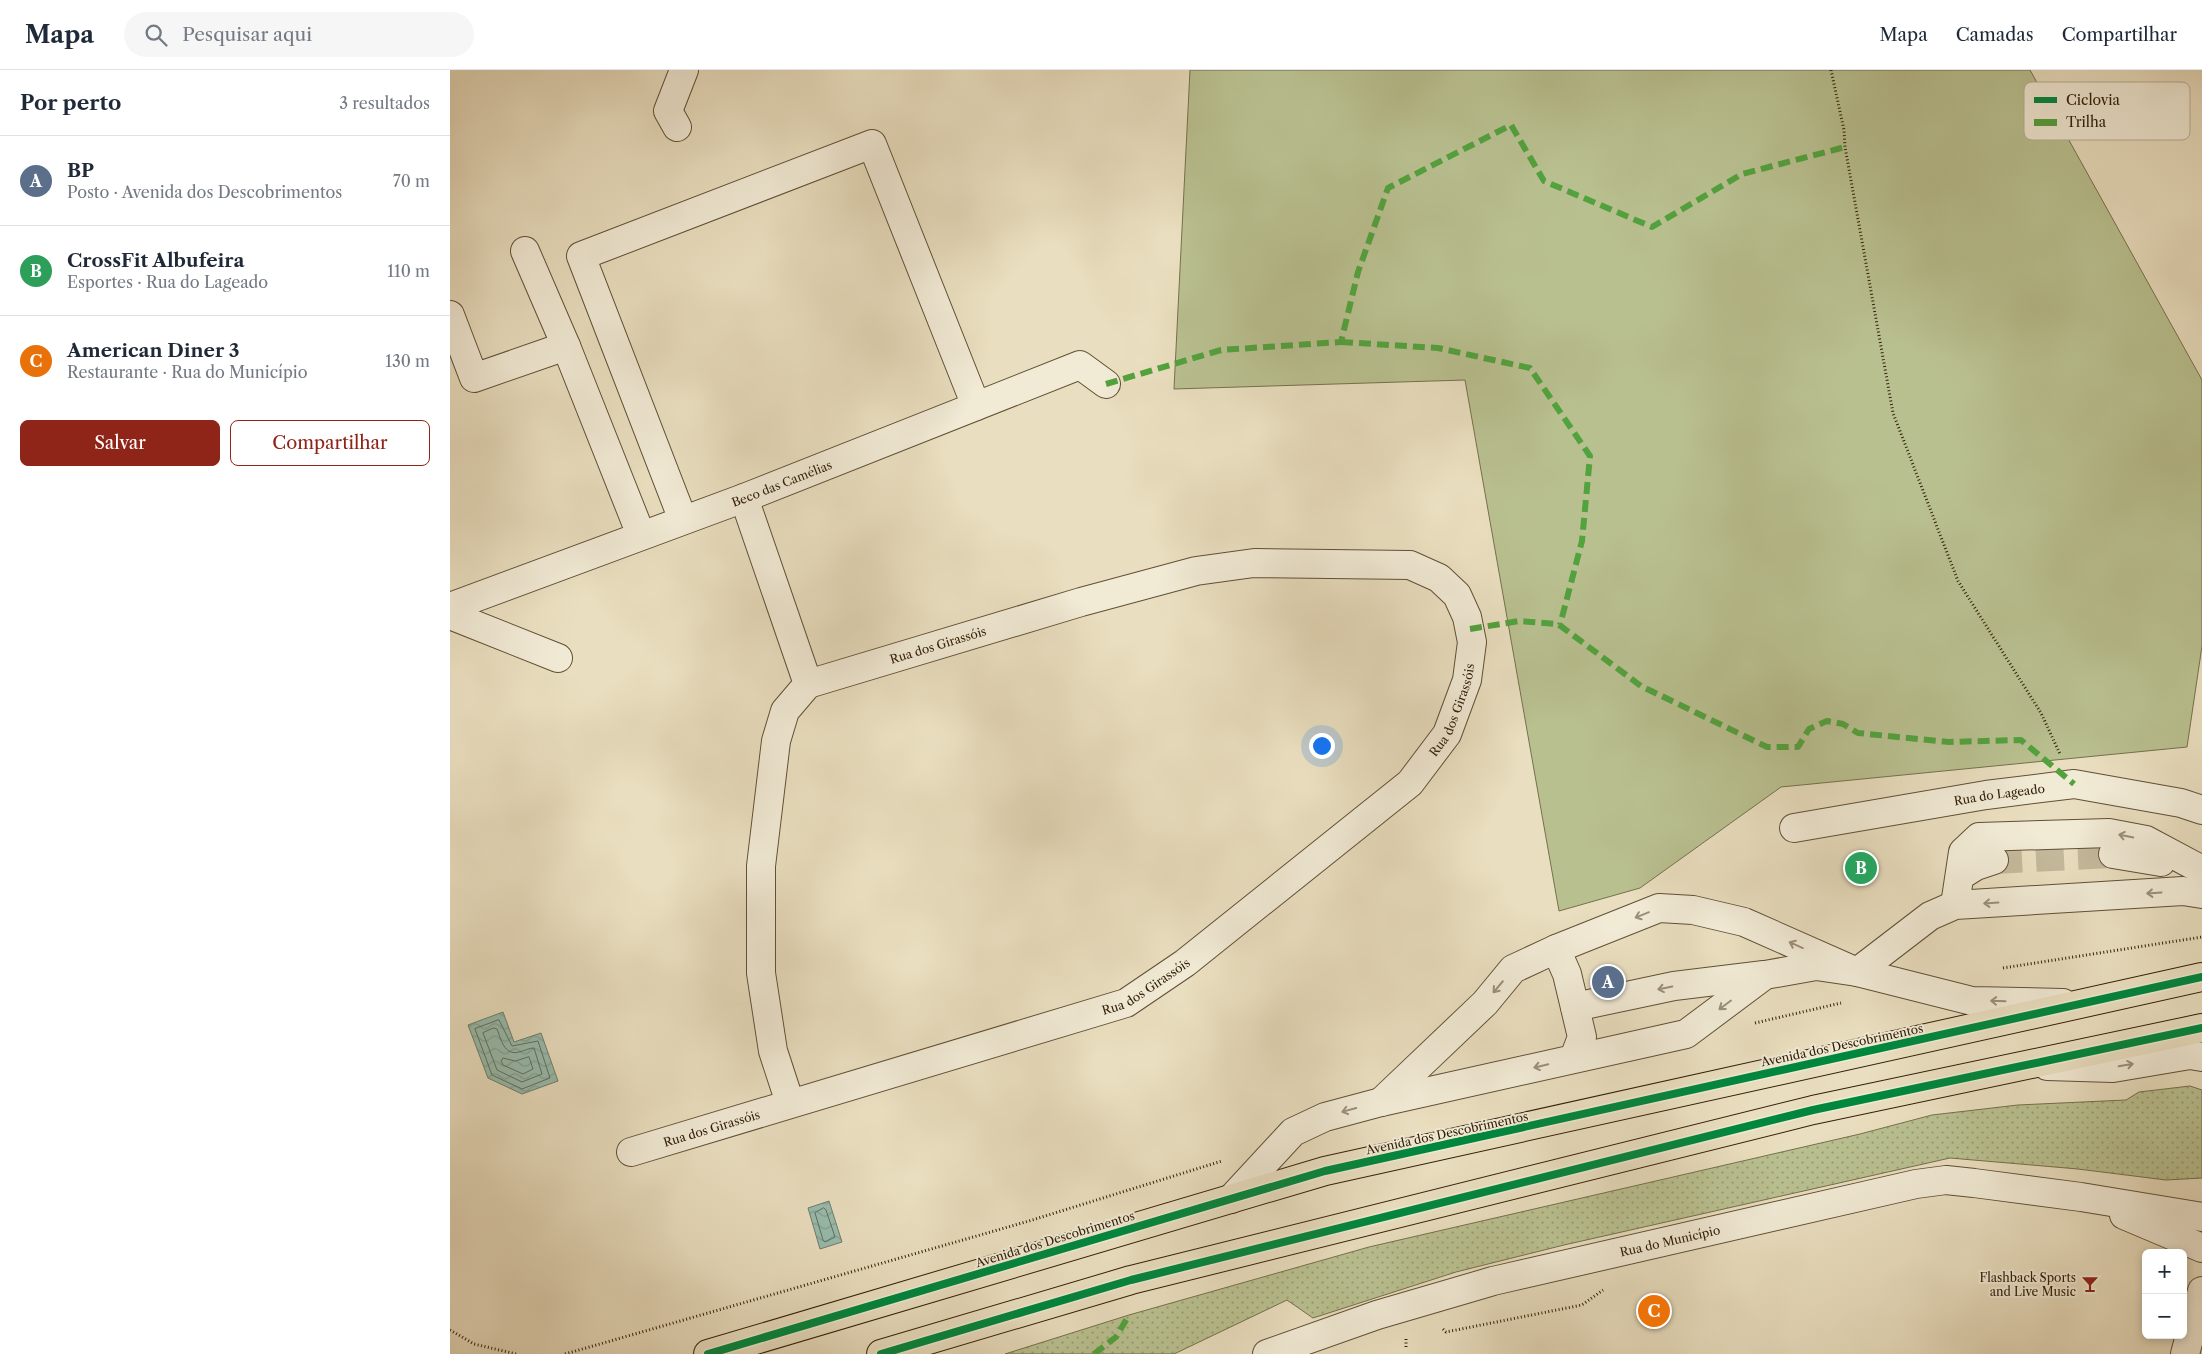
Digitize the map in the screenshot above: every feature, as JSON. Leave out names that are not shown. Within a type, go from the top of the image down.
[{"type":"main road","name":"Avenida dos Descobrimentos","points":[[708,1354],[1325,1171],[2202,977]]},
{"type":"main road","points":[[881,1354],[1131,1280],[1813,1110],[2202,1028]]},
{"type":"street","points":[[677,127],[668,112],[684,70]]},
{"type":"street","points":[[683,520],[581,256],[872,144],[976,406]]},
{"type":"street","points":[[525,251],[566,346],[641,535]]},
{"type":"street","points":[[450,315],[474,378],[566,346]]},
{"type":"street","name":"Beco das Camélias","points":[[450,607],[744,498],[1080,365],[1106,384]]},
{"type":"street","points":[[744,498],[808,684],[785,710],[776,741],[761,866],[761,973],[773,1051],[790,1103]]},
{"type":"street","name":"Rua dos Girassóis","points":[[631,1152],[1126,1003],[1186,963],[1410,783],[1447,734],[1466,680],[1472,642],[1467,617],[1457,595],[1438,578],[1410,565],[1254,563],[1196,571],[1081,602],[808,684]]},
{"type":"street","points":[[450,615],[558,658]]},
{"type":"street","name":"Rua do Lageado","points":[[1794,828],[1986,795],[2074,784],[2181,803],[2202,810]]},
{"type":"street","points":[[1956,905],[1963,852],[1980,838],[2109,833],[2146,840],[2201,877]]},
{"type":"street","points":[[2113,854],[2201,877]]},
{"type":"street","points":[[1960,876],[1976,866],[1994,860]]},
{"type":"street","points":[[1857,972],[1930,916],[1956,905],[2183,891],[2201,877]]},
{"type":"street","points":[[1381,1102],[1485,1003],[1513,970],[1556,949],[1660,908],[1693,910],[1744,922],[1857,972]]},
{"type":"street","points":[[1556,949],[1567,974],[1582,1037],[1574,1058]]},
{"type":"street","points":[[1575,1007],[1674,986],[1765,975],[1816,966],[1857,972],[1972,1000],[2082,1004]]},
{"type":"street","points":[[1231,1198],[1292,1132],[1325,1117],[1381,1102],[1686,1034],[1765,975]]},
{"type":"street","points":[[2025,1065],[2113,1068],[2190,1055],[2202,1057]]},
{"type":"street","name":"Rua do Município","points":[[1267,1354],[1377,1315],[1493,1281],[1916,1184],[1946,1180],[2081,1197]]},
{"type":"street","points":[[2081,1197],[2202,1217]]},
{"type":"street","points":[[2081,1197],[2202,1248]]},
{"type":"street","points":[[2185,1354],[2202,1291]]},
{"type":"street","points":[[2198,1354],[2202,1348]]},
{"type":"path","points":[[1830,70],[1844,130],[1845,147],[1893,413],[1958,581],[2041,713],[2074,784]]},
{"type":"path","points":[[1998,969],[2202,937]]},
{"type":"path","points":[[565,1354],[1029,1220],[1226,1160]]},
{"type":"path","points":[[1440,1327],[1446,1332],[1582,1305],[1605,1289]]},
{"type":"path","points":[[450,1330],[474,1344],[516,1354]]},
{"type":"path","points":[[1406,1347],[1406,1337],[1410,1332]]},
{"type":"green space","points":[[1190,70],[2030,70],[2037,82],[2024,82],[2024,140],[2069,140],[2202,380],[2202,646],[2187,747],[1781,787],[1640,888],[1559,911],[1465,380],[1174,389]]},
{"type":"green space","points":[[2190,1086],[2202,1090],[2202,1178],[2166,1180],[2078,1169],[1950,1158],[1564,1245],[1456,1272],[1313,1318],[1287,1300],[1174,1354],[1005,1354],[1129,1315],[1369,1247],[1860,1134],[1932,1115],[2018,1105],[2126,1100],[2139,1092]]},
{"type":"water","points":[[503,1012],[514,1042],[541,1033],[558,1081],[522,1094],[488,1078],[468,1025]]},
{"type":"water","points":[[829,1201],[842,1242],[820,1249],[808,1208]]},
{"type":"tunnel","points":[[1994,860],[2113,854]]},
{"type":"marked path","points":[[1106,384],[1221,350],[1341,342],[1358,272],[1388,188],[1511,125],[1544,181],[1652,227],[1742,174],[1845,147]]},
{"type":"marked path","points":[[1341,342],[1438,348],[1530,368],[1590,456],[1582,541],[1560,625]]},
{"type":"marked path","points":[[1470,629],[1519,621],[1558,624],[1641,686],[1767,747],[1798,747],[1809,729],[1827,721],[1843,724],[1858,733],[1949,742],[2021,740],[2074,784]]},
{"type":"marked path","points":[[1094,1354],[1116,1337],[1129,1315]]},
{"type":"cycle path","points":[[708,1354],[1325,1171],[2202,977]]},
{"type":"cycle path","points":[[881,1354],[1131,1280],[1813,1110],[2202,1028]]},
{"type":"place","name":"CrossFit Albufeira","points":[[1861,868]]},
{"type":"place","name":"BP","points":[[1608,982]]},
{"type":"place","name":"Flashback Sports and Live Music","points":[[2090,1284]]},
{"type":"place","name":"American Diner 3","points":[[1654,1311]]}]
